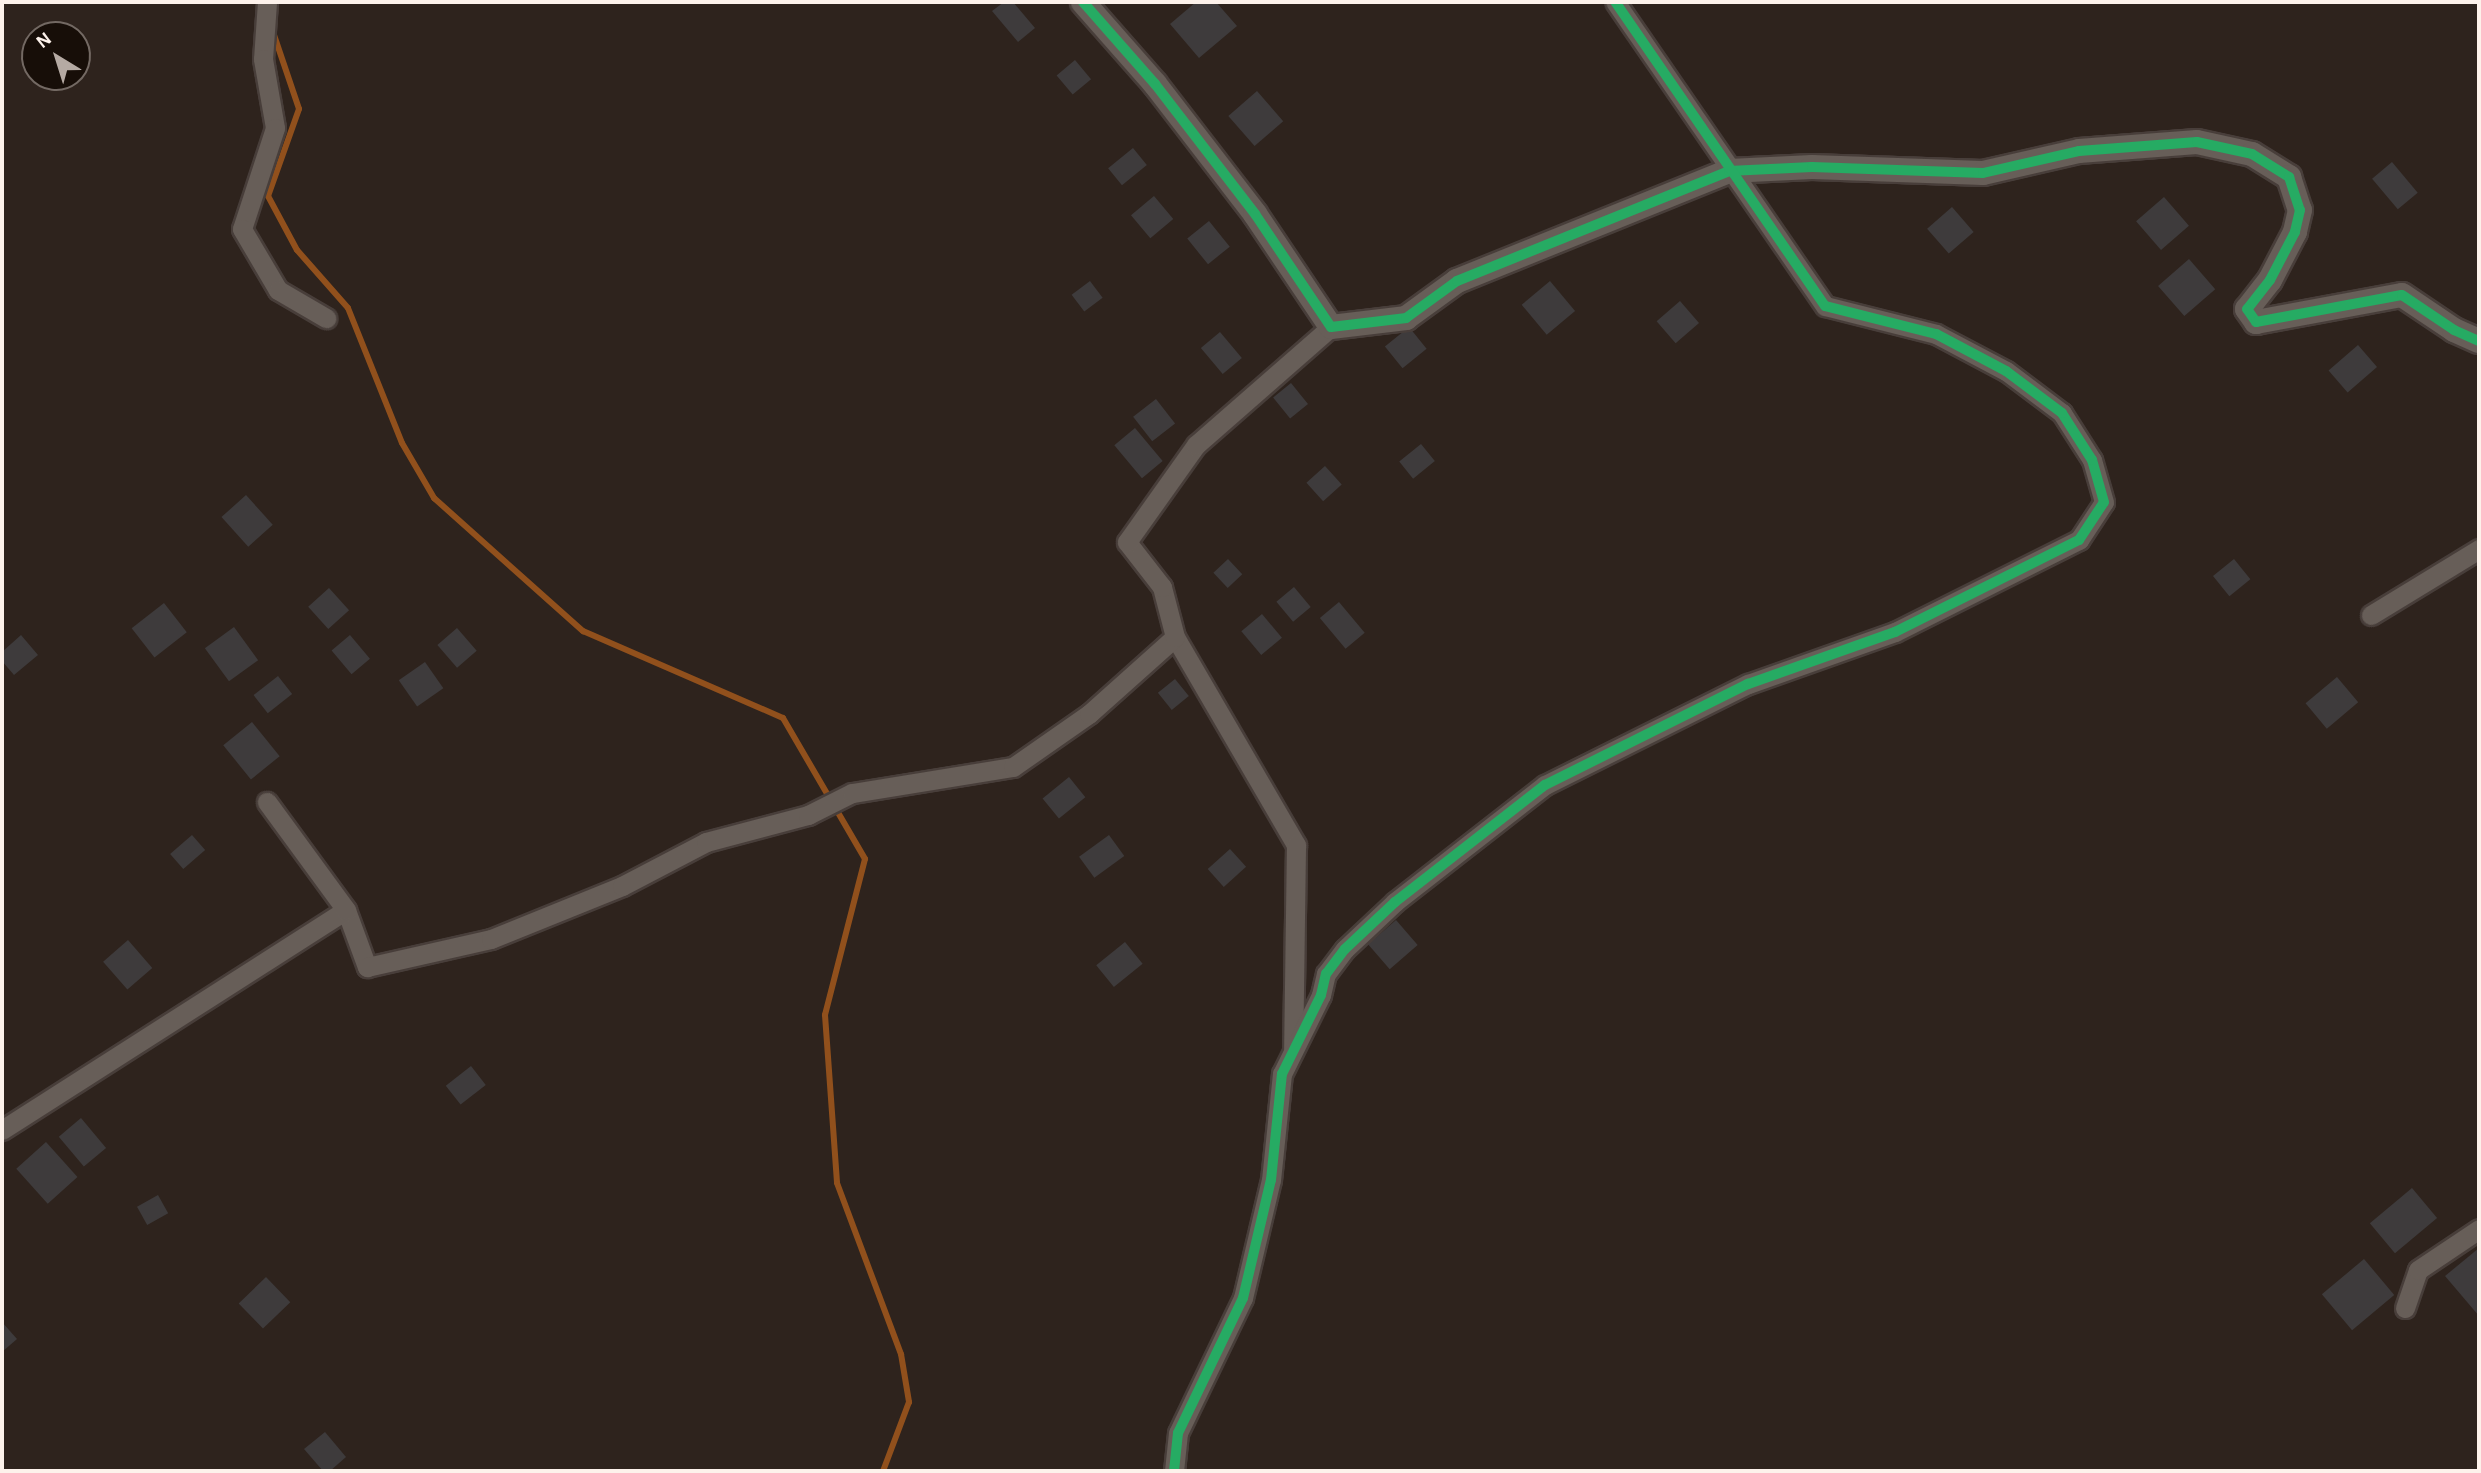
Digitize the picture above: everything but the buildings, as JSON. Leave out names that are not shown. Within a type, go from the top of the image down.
[{"type":"street","points":[[267,2],[263,60],[275,128],[242,229],[278,290],[326,318]]},
{"type":"street","points":[[1083,2],[1156,84],[1255,214],[1331,327]]},
{"type":"street","points":[[1174,1471],[1178,1433],[1243,1298],[1271,1180],[1282,1074],[1321,995],[1326,974],[1345,949],[1395,902],[1545,785],[1748,684],[1895,632],[2079,540],[2104,502],[2092,460],[2062,413],[2006,371],[1936,334],[1825,306],[1729,171],[1615,2]]},
{"type":"street","points":[[1293,1054],[1296,845],[1175,637],[1162,587],[1128,542],[1196,445],[1331,327],[1406,318],[1457,281],[1729,171],[1812,167],[1983,173],[2079,151],[2197,142],[2252,154],[2289,177],[2300,210],[2295,232],[2270,280],[2247,309],[2256,322],[2402,295],[2454,330],[2479,341]]},
{"type":"street","points":[[2371,615],[2479,550]]},
{"type":"street","points":[[267,802],[346,909],[367,967],[491,939],[622,886],[706,842],[808,815],[852,793],[1013,767],[1088,714],[1175,637]]},
{"type":"street","points":[[2,1130],[346,909]]},
{"type":"street","points":[[2405,1308],[2418,1270],[2479,1229]]},
{"type":"waterway","points":[[273,32],[299,109],[268,196],[297,250],[348,308],[402,443],[434,498],[583,631],[783,718],[865,859],[825,1015],[837,1183],[901,1354],[909,1402],[883,1471]]},
{"type":"cycle path","points":[[1083,2],[1155,84],[1255,214],[1331,327],[1406,318],[1457,281],[1729,171],[1812,167],[1983,173],[2079,151],[2197,142],[2252,154],[2289,177],[2300,210],[2295,232],[2270,280],[2247,309],[2256,322],[2402,295],[2454,330],[2479,341]]},
{"type":"cycle path","points":[[1174,1471],[1178,1433],[1243,1298],[1271,1180],[1282,1074],[1321,995],[1326,974],[1345,949],[1395,902],[1545,785],[1748,684],[1895,632],[2079,540],[2104,502],[2092,460],[2062,413],[2006,371],[1936,334],[1825,306],[1615,2]]}]
